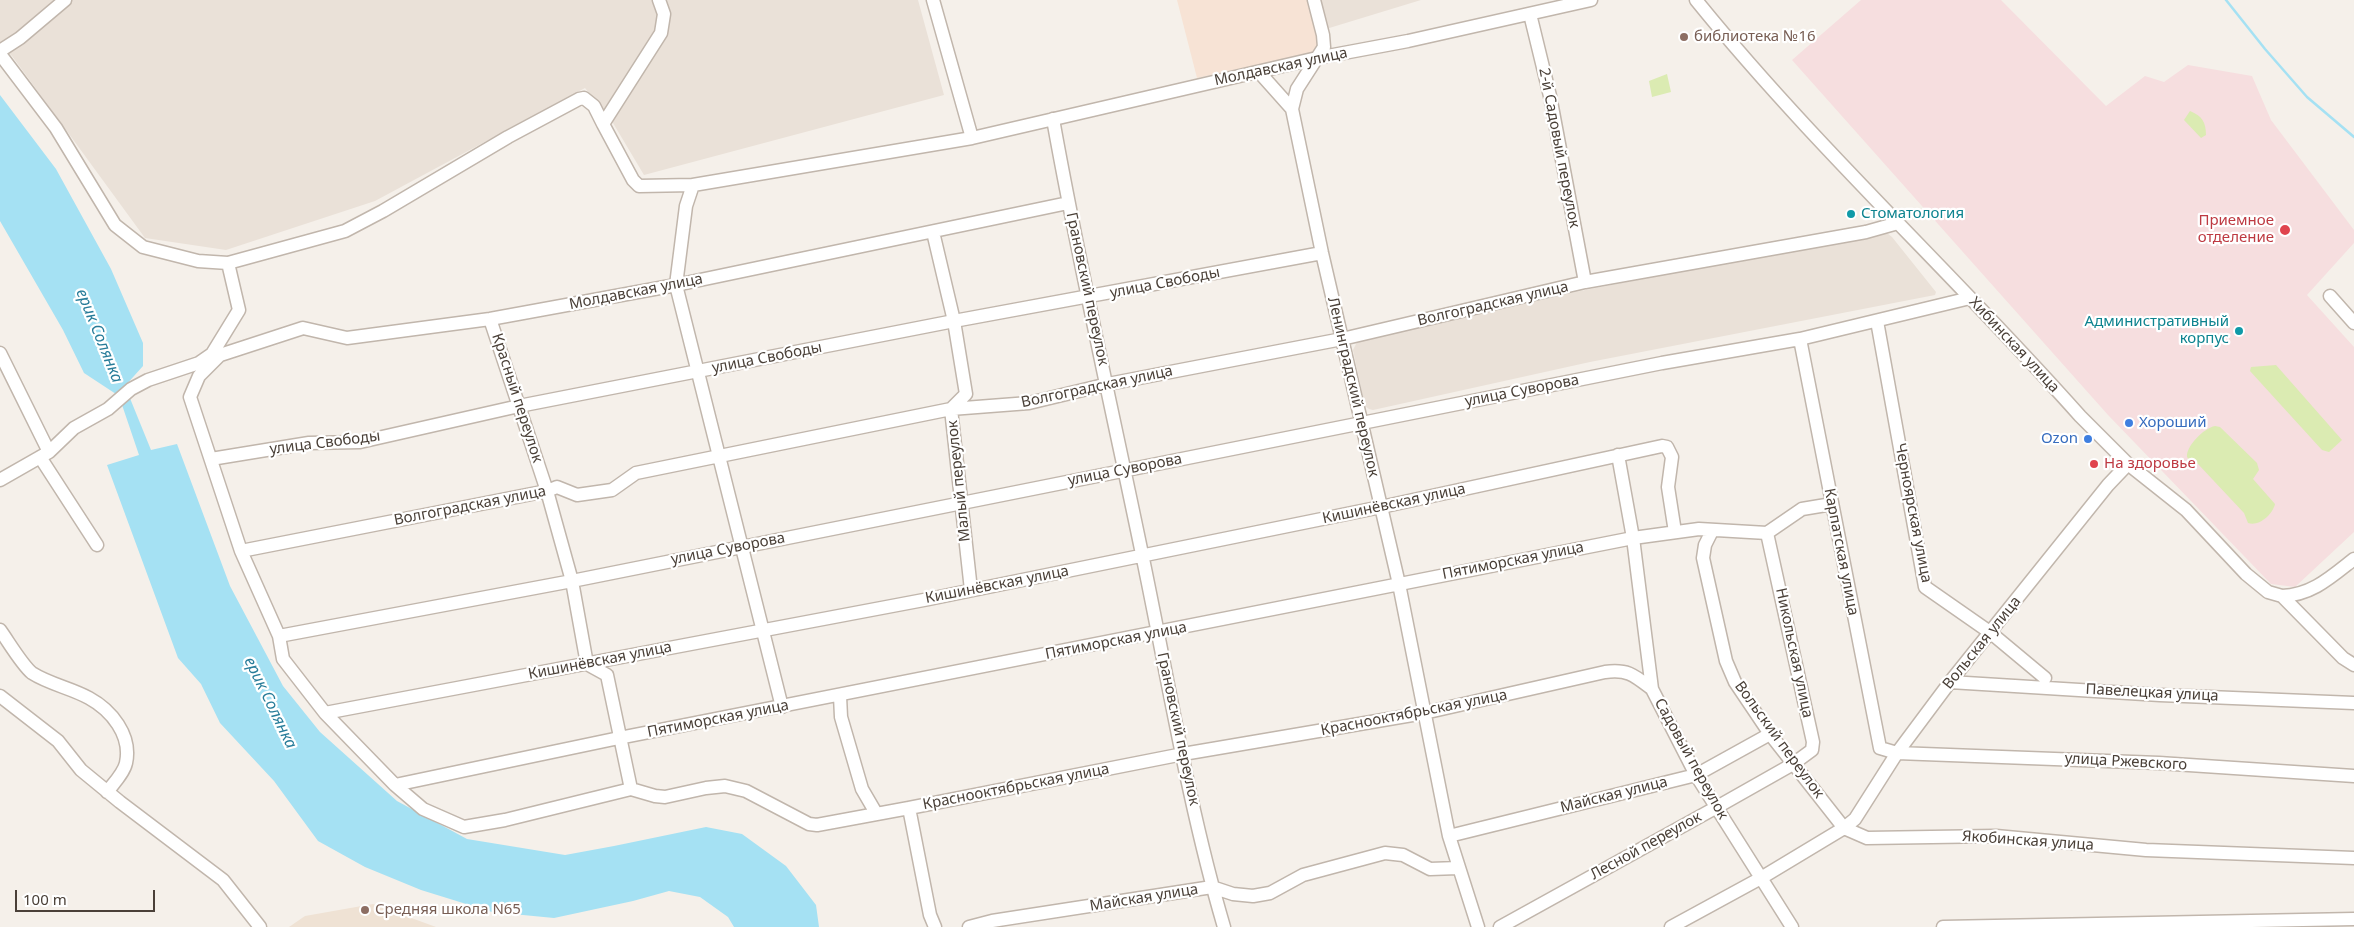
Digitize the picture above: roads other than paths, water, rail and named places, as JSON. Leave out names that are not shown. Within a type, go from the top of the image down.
[{"type":"street","points":[[65,0],[0,53],[56,128],[115,225],[143,247],[198,261],[228,263],[345,231],[579,99],[584,98],[594,106],[602,124]]},
{"type":"street","points":[[602,124],[661,33],[664,14],[659,0]]},
{"type":"street","points":[[933,0],[972,138]]},
{"type":"street","name":"Ленинградский переулок","points":[[1314,0],[1325,42],[1297,89],[1292,110],[1322,252],[1399,584],[1449,836],[1478,927]]},
{"type":"street","name":"Молдавская улица","points":[[602,124],[633,180],[639,186],[693,185],[972,138],[1317,58],[1408,41],[1591,0]]},
{"type":"street","name":"Хибинская улица","points":[[1696,0],[1748,62],[2080,416],[2128,464],[2186,510],[2246,574],[2268,592],[2282,596],[2343,658],[2354,665]]},
{"type":"street","name":"2-й Садовый переулок","points":[[1530,14],[1550,96],[1586,282]]},
{"type":"street","points":[[1259,72],[1292,110]]},
{"type":"street","name":"Грановский переулок","points":[[1053,119],[1087,298],[1108,384],[1124,471],[1183,754],[1212,888],[1224,927]]},
{"type":"street","points":[[693,185],[686,206],[676,285],[782,706]]},
{"type":"street","name":"Молдавская улица","points":[[0,480],[45,454],[74,428],[108,409],[131,389],[148,380],[303,328],[347,338],[490,319],[676,285],[1068,203]]},
{"type":"street","name":"Волгоградская улица","points":[[242,551],[547,491],[557,487],[577,495],[612,490],[636,473],[951,409],[1029,403],[1108,384],[1342,339],[1586,282],[1866,232],[1898,223]]},
{"type":"street","name":"Малый переулок","points":[[933,232],[954,321],[966,394],[951,409],[972,590]]},
{"type":"street","name":"улица Свободы","points":[[211,459],[309,443],[360,442],[519,406],[954,321],[1087,298],[1322,252]]},
{"type":"street","points":[[204,360],[212,354],[239,310],[228,263]]},
{"type":"street","points":[[2330,296],[2354,323]]},
{"type":"street","name":"улица Суворова","points":[[279,636],[572,581],[1670,362],[1800,339],[1970,298]]},
{"type":"street","name":"Красный переулок","points":[[490,319],[547,491],[572,581],[587,664]]},
{"type":"street","name":"Черноярская улица","points":[[1877,321],[1924,587],[1991,633],[2045,678]]},
{"type":"street","name":"Карпатская улица","points":[[1800,339],[1880,748],[1897,753]]},
{"type":"street","points":[[0,353],[45,454],[97,545]]},
{"type":"street","points":[[222,354],[199,376],[190,397],[242,551],[279,636],[283,659],[326,713],[395,785],[423,809],[464,828],[505,820],[631,789],[607,675],[587,664]]},
{"type":"street","name":"Кишинёвская улица","points":[[326,713],[972,590],[1381,507],[1662,446],[1667,447],[1672,457],[1668,487],[1676,532]]},
{"type":"street","name":"Садовый переулок","points":[[1618,455],[1633,538],[1652,689],[1696,775],[1792,927]]},
{"type":"street","name":"Вольская улица","points":[[1844,828],[1855,819],[1897,753],[1950,682],[2108,485],[2128,464]]},
{"type":"street","points":[[1767,533],[1802,509],[1832,504]]},
{"type":"street","name":"Пятиморская улица","points":[[395,785],[620,738],[1633,538],[1699,529],[1712,532],[1767,533]]},
{"type":"street","name":"Вольский переулок","points":[[1712,532],[1705,545],[1703,558],[1726,661],[1735,682],[1792,764],[1844,828]]},
{"type":"street","name":"Никольская улица","points":[[1767,533],[1814,745],[1812,750],[1792,764]]},
{"type":"street","points":[[2282,596],[2306,593],[2354,559]]},
{"type":"street","points":[[0,630],[32,672],[89,698],[110,713],[117,721],[122,730],[126,765],[107,792]]},
{"type":"street","name":"Краснооктябрьская улица","points":[[631,789],[665,797],[706,788],[735,787],[809,824],[817,825],[876,812],[909,808],[1183,754],[1424,714],[1617,670],[1629,672],[1652,689]]},
{"type":"street","name":"Павелецкая улица","points":[[1950,682],[2160,695],[2354,703]]},
{"type":"street","points":[[0,696],[58,741],[81,770],[107,792],[223,880],[260,927]]},
{"type":"street","points":[[840,696],[841,717],[862,789],[876,812]]},
{"type":"street","name":"Майская улица","points":[[1449,836],[1696,775],[1770,734]]},
{"type":"street","name":"улица Ржевского","points":[[1897,753],[2149,763],[2354,776]]},
{"type":"street","name":"Лесной переулок","points":[[1500,927],[1792,764]]},
{"type":"street","points":[[909,808],[930,915],[935,927]]},
{"type":"street","points":[[1671,927],[1760,878],[1844,828]]},
{"type":"street","name":"Якобинская улица","points":[[1844,828],[1868,838],[1996,836],[2146,850],[2354,858]]},
{"type":"street","name":"Майская улица","points":[[968,927],[1212,888],[1233,894],[1270,893],[1303,874],[1385,853],[1403,855],[1430,869],[1458,868]]},
{"type":"street","points":[[1943,927],[2354,919]]},
{"type":"water","name":"ерик Солянка","points":[[0,95],[56,169],[111,269],[143,343],[143,366],[125,386],[151,450],[177,444],[230,586],[283,686],[320,732],[397,801],[467,839],[565,855],[706,827],[742,834],[786,866],[816,905],[819,927],[734,927],[728,917],[700,897],[669,891],[633,901],[554,918],[492,912],[421,890],[365,867],[318,841],[274,781],[220,723],[201,684],[178,658],[107,465],[139,455],[119,396],[84,373],[63,330],[0,221]]},
{"type":"waterway","points":[[2226,0],[2307,97],[2354,137]]},
{"type":"place","name":"библиотека №16","points":[[1684,37]]},
{"type":"place","name":"Стоматология","points":[[1851,214]]},
{"type":"place","name":"Приемное отделение","points":[[2285,230]]},
{"type":"place","name":"Административный корпус","points":[[2239,331]]},
{"type":"place","name":"Хороший","points":[[2129,423]]},
{"type":"place","name":"Ozon","points":[[2088,439]]},
{"type":"place","name":"На здоровье","points":[[2094,464]]},
{"type":"place","name":"Средняя школа N65","points":[[365,910]]}]
